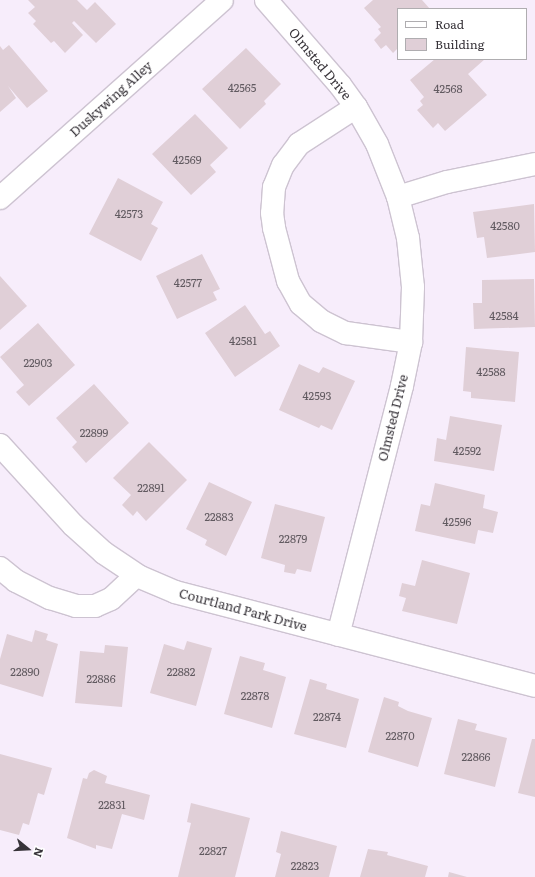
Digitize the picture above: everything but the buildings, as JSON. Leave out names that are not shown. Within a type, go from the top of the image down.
[{"type":"street","name":"Duskywing Alley","points":[[0,198],[222,0]]},
{"type":"street","name":"Olmsted Drive","points":[[266,0],[340,85],[356,106],[377,144],[398,197],[408,238],[413,287],[411,342],[402,386],[338,635]]},
{"type":"street","points":[[356,106],[299,144],[284,165],[274,187],[272,213],[274,228],[288,281],[301,304],[321,322],[346,333],[411,342]]},
{"type":"street","points":[[398,197],[454,180],[535,164]]},
{"type":"street","name":"Courtland Park Drive","points":[[0,445],[73,525],[104,553],[137,575],[175,592],[535,686]]},
{"type":"street","points":[[0,568],[16,581],[50,598],[76,606],[95,606],[111,599],[137,575]]}]
